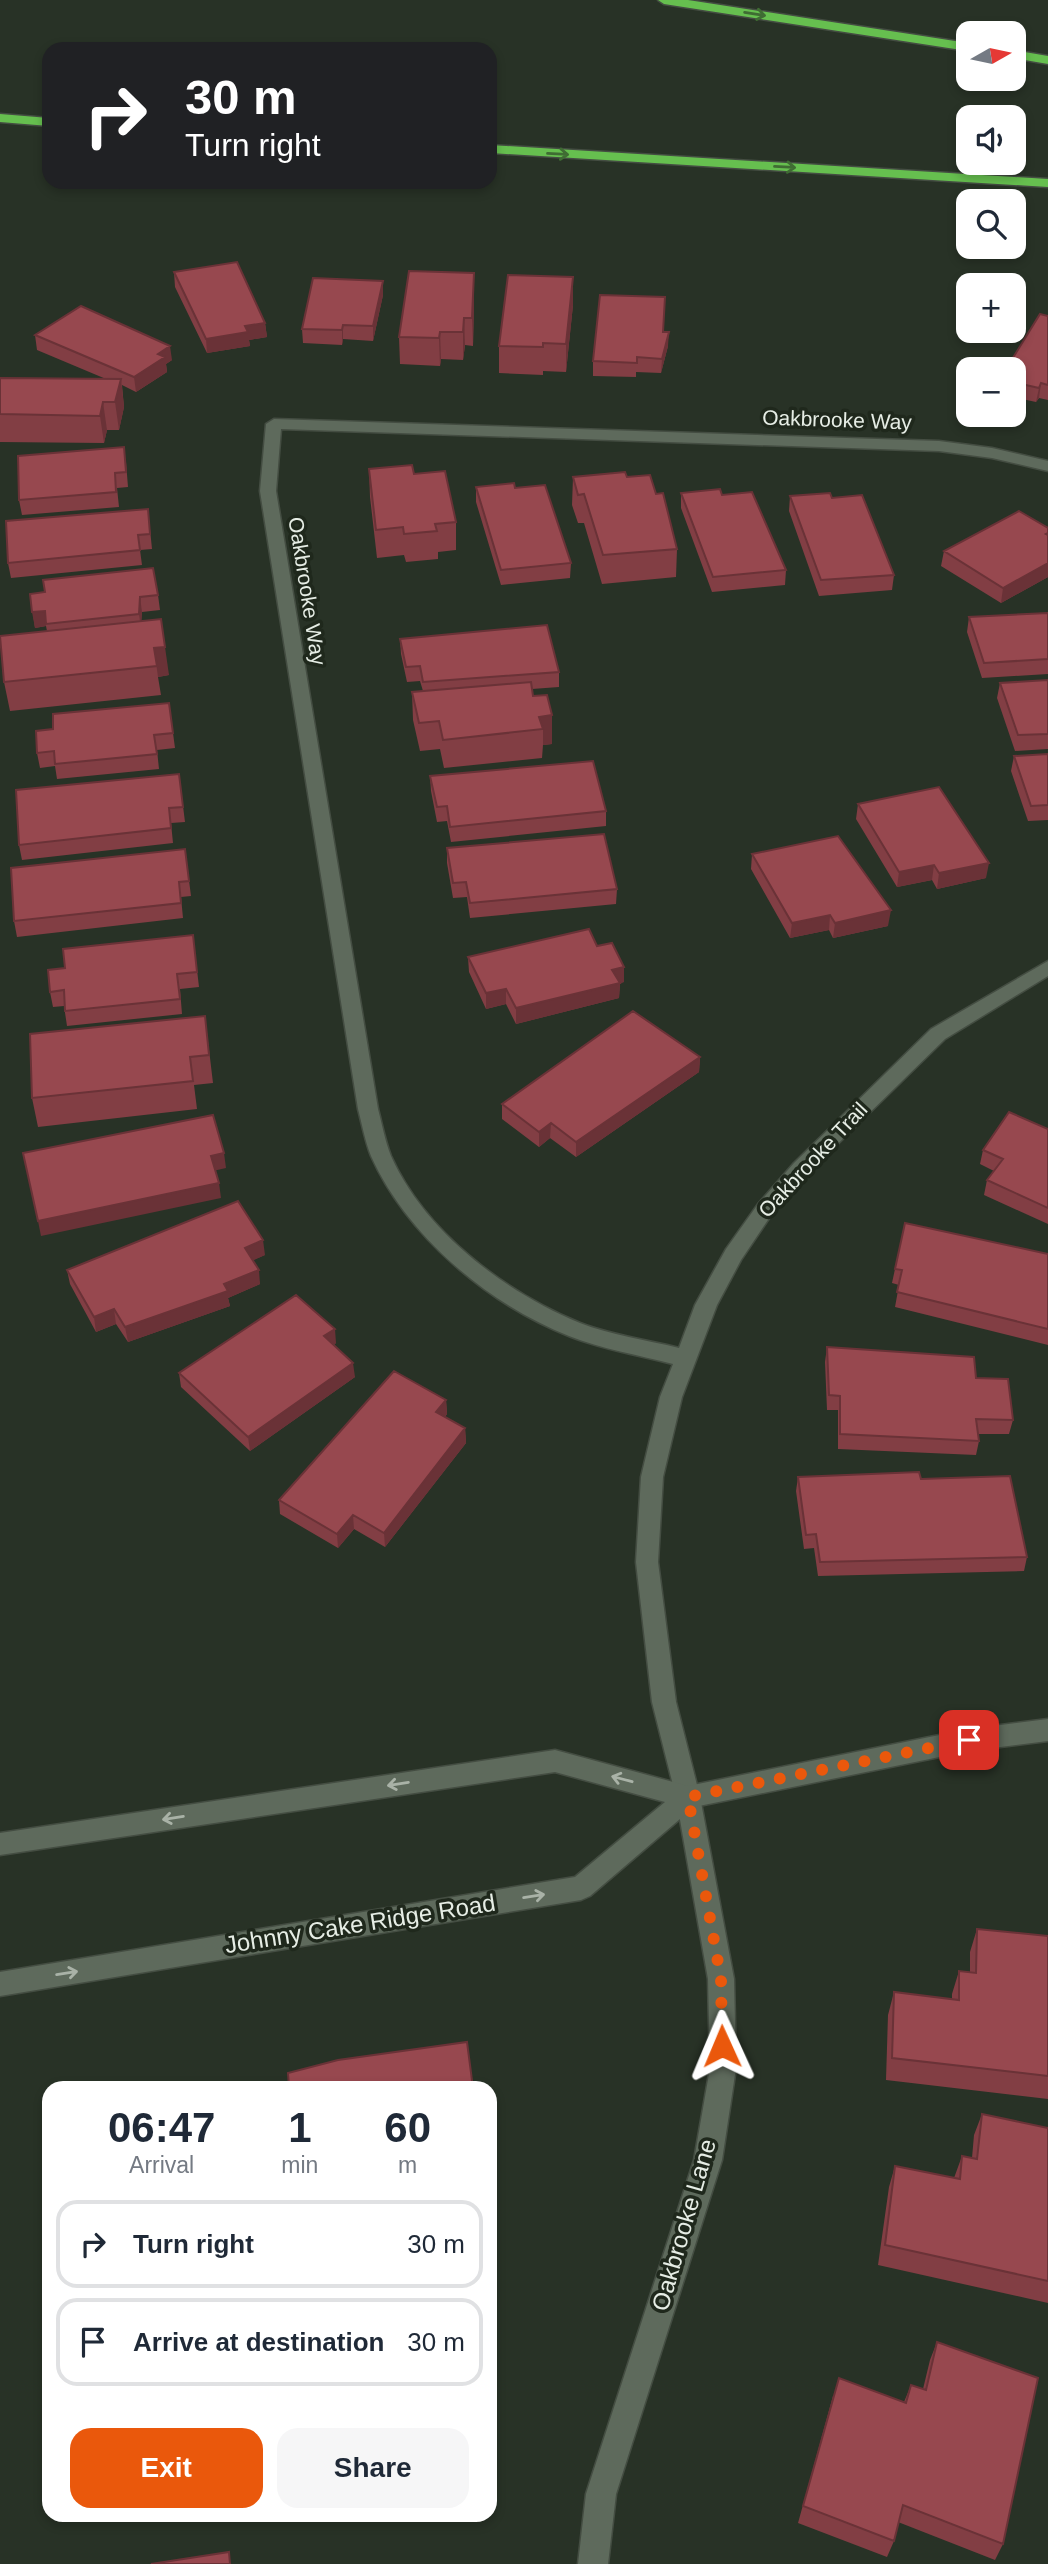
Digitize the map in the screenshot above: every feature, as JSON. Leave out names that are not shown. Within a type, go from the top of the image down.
[{"type":"highway","points":[[664,0],[956,45]]},
{"type":"highway","points":[[1026,56],[1048,60]]},
{"type":"highway","points":[[0,118],[42,121]]},
{"type":"highway","points":[[0,130],[42,128]]},
{"type":"highway","points":[[497,149],[1048,183]]},
{"type":"street","name":"Oakbrooke Way","points":[[684,1358],[575,1330],[488,1283],[422,1222],[380,1154],[368,1109],[268,491],[274,424],[939,446],[992,453],[1048,466]]},
{"type":"street","name":"Oakbrooke Trail","points":[[688,1797],[664,1702],[647,1562],[652,1477],[684,1358],[706,1304],[733,1255],[765,1209],[801,1168],[906,1062],[938,1034],[1048,967]]},
{"type":"street","name":"Johnny Cake Ridge Road","points":[[0,1844],[555,1760],[688,1797],[969,1740],[1048,1730]]},
{"type":"street","name":"Johnny Cake Ridge Road","points":[[0,1984],[581,1888],[688,1797]]},
{"type":"street","name":"Oakbrooke Lane","points":[[593,2564],[601,2494],[708,2160],[723,2068],[721,1979],[688,1797]]},
{"type":"building","points":[[237,262],[265,323],[245,326],[248,332],[206,339],[174,272]]},
{"type":"building","points":[[409,271],[474,273],[472,318],[464,318],[463,332],[440,332],[439,338],[399,337]]},
{"type":"building","points":[[508,275],[573,277],[566,344],[543,343],[543,347],[499,346]]},
{"type":"building","points":[[313,278],[383,281],[373,326],[343,325],[342,330],[302,329]]},
{"type":"building","points":[[600,295],[665,297],[663,332],[669,332],[662,359],[637,357],[637,363],[593,361]]},
{"type":"building","points":[[81,306],[170,346],[158,354],[165,357],[134,377],[35,335]]},
{"type":"building","points":[[1040,314],[1048,316],[1048,385],[1041,383],[1039,388],[1026,385],[1026,357],[1013,357],[1022,343],[1026,343],[1026,337]]},
{"type":"building","points":[[0,378],[121,379],[115,402],[103,402],[100,416],[0,414]]},
{"type":"building","points":[[124,447],[126,472],[115,473],[116,492],[19,500],[18,456]]},
{"type":"building","points":[[412,465],[414,474],[445,471],[456,522],[435,524],[437,531],[404,534],[403,527],[376,530],[369,469]]},
{"type":"building","points":[[625,472],[627,477],[650,475],[656,494],[663,493],[677,549],[603,555],[584,494],[578,495],[573,477]]},
{"type":"building","points":[[514,483],[515,488],[545,485],[571,563],[501,570],[476,487]]},
{"type":"building","points":[[720,489],[722,495],[752,492],[786,570],[713,577],[681,493]]},
{"type":"building","points":[[830,493],[832,498],[862,495],[894,575],[821,580],[790,496]]},
{"type":"building","points":[[148,509],[150,534],[138,535],[140,550],[8,563],[6,521]]},
{"type":"building","points":[[1019,511],[1048,528],[1048,563],[1003,588],[944,551]]},
{"type":"building","points":[[153,568],[158,595],[140,597],[139,614],[46,624],[45,611],[32,612],[30,594],[45,592],[43,580]]},
{"type":"building","points":[[1048,613],[1048,659],[984,663],[969,617]]},
{"type":"building","points":[[161,619],[165,647],[154,648],[157,666],[4,682],[0,636]]},
{"type":"building","points":[[547,625],[559,672],[423,682],[420,666],[406,667],[400,639]]},
{"type":"building","points":[[1048,680],[1048,734],[1018,735],[1000,683]]},
{"type":"building","points":[[531,682],[533,696],[547,695],[552,715],[539,717],[543,729],[443,740],[439,721],[419,723],[412,692]]},
{"type":"building","points":[[169,703],[173,733],[154,735],[157,754],[55,764],[54,751],[37,753],[36,731],[53,729],[53,714]]},
{"type":"building","points":[[1048,754],[1048,805],[1031,806],[1014,756]]},
{"type":"building","points":[[593,761],[606,811],[450,827],[447,806],[437,807],[430,776]]},
{"type":"building","points":[[179,774],[183,807],[169,808],[171,828],[19,845],[16,790]]},
{"type":"building","points":[[939,787],[989,863],[939,873],[934,865],[899,872],[858,804]]},
{"type":"building","points":[[604,834],[617,889],[470,903],[466,882],[453,883],[447,848]]},
{"type":"building","points":[[838,836],[891,910],[835,923],[830,915],[792,923],[752,854]]},
{"type":"building","points":[[185,849],[189,881],[179,882],[181,903],[14,921],[11,868]]},
{"type":"building","points":[[589,929],[597,946],[612,943],[624,967],[612,970],[620,983],[516,1008],[506,989],[486,993],[468,957]]},
{"type":"building","points":[[193,935],[197,972],[177,974],[180,999],[65,1011],[64,990],[50,992],[48,970],[65,968],[63,949]]},
{"type":"building","points":[[633,1011],[700,1057],[576,1142],[551,1123],[539,1132],[502,1104]]},
{"type":"building","points":[[205,1016],[209,1055],[190,1057],[193,1081],[32,1098],[30,1034]]},
{"type":"building","points":[[1009,1112],[1048,1129],[1048,1208],[987,1180],[1003,1159],[983,1150]]},
{"type":"building","points":[[213,1115],[224,1153],[211,1156],[219,1183],[38,1221],[23,1153]]},
{"type":"building","points":[[238,1201],[263,1240],[245,1248],[259,1270],[224,1284],[228,1291],[125,1327],[114,1309],[94,1317],[67,1270]]},
{"type":"building","points":[[905,1223],[1048,1254],[1048,1329],[897,1292],[902,1270],[895,1269]]},
{"type":"building","points":[[296,1295],[335,1329],[324,1336],[353,1363],[248,1437],[179,1373]]},
{"type":"building","points":[[827,1347],[974,1357],[976,1378],[1008,1379],[1013,1420],[976,1419],[979,1441],[840,1434],[840,1396],[829,1395]]},
{"type":"building","points":[[394,1371],[446,1400],[436,1412],[465,1428],[384,1533],[353,1515],[337,1534],[279,1500]]},
{"type":"building","points":[[919,1472],[921,1479],[1010,1476],[1027,1557],[820,1562],[816,1534],[806,1535],[798,1477]]},
{"type":"building","points":[[977,1929],[1048,1936],[1048,2076],[892,2058],[894,1992],[959,2000],[959,1971],[976,1973]]},
{"type":"building","points":[[467,2042],[472,2081],[289,2081],[288,2073],[338,2060]]},
{"type":"building","points":[[982,2114],[1048,2128],[1048,2281],[885,2245],[895,2166],[960,2179],[962,2156],[977,2159]]},
{"type":"building","points":[[937,2342],[1038,2378],[1003,2544],[903,2505],[894,2541],[803,2506],[839,2378],[906,2403],[911,2385],[926,2390]]},
{"type":"building","points":[[229,2552],[230,2564],[151,2564]]},
{"type":"route","points":[[722,2046],[721,1979],[688,1797],[969,1740]]}]
